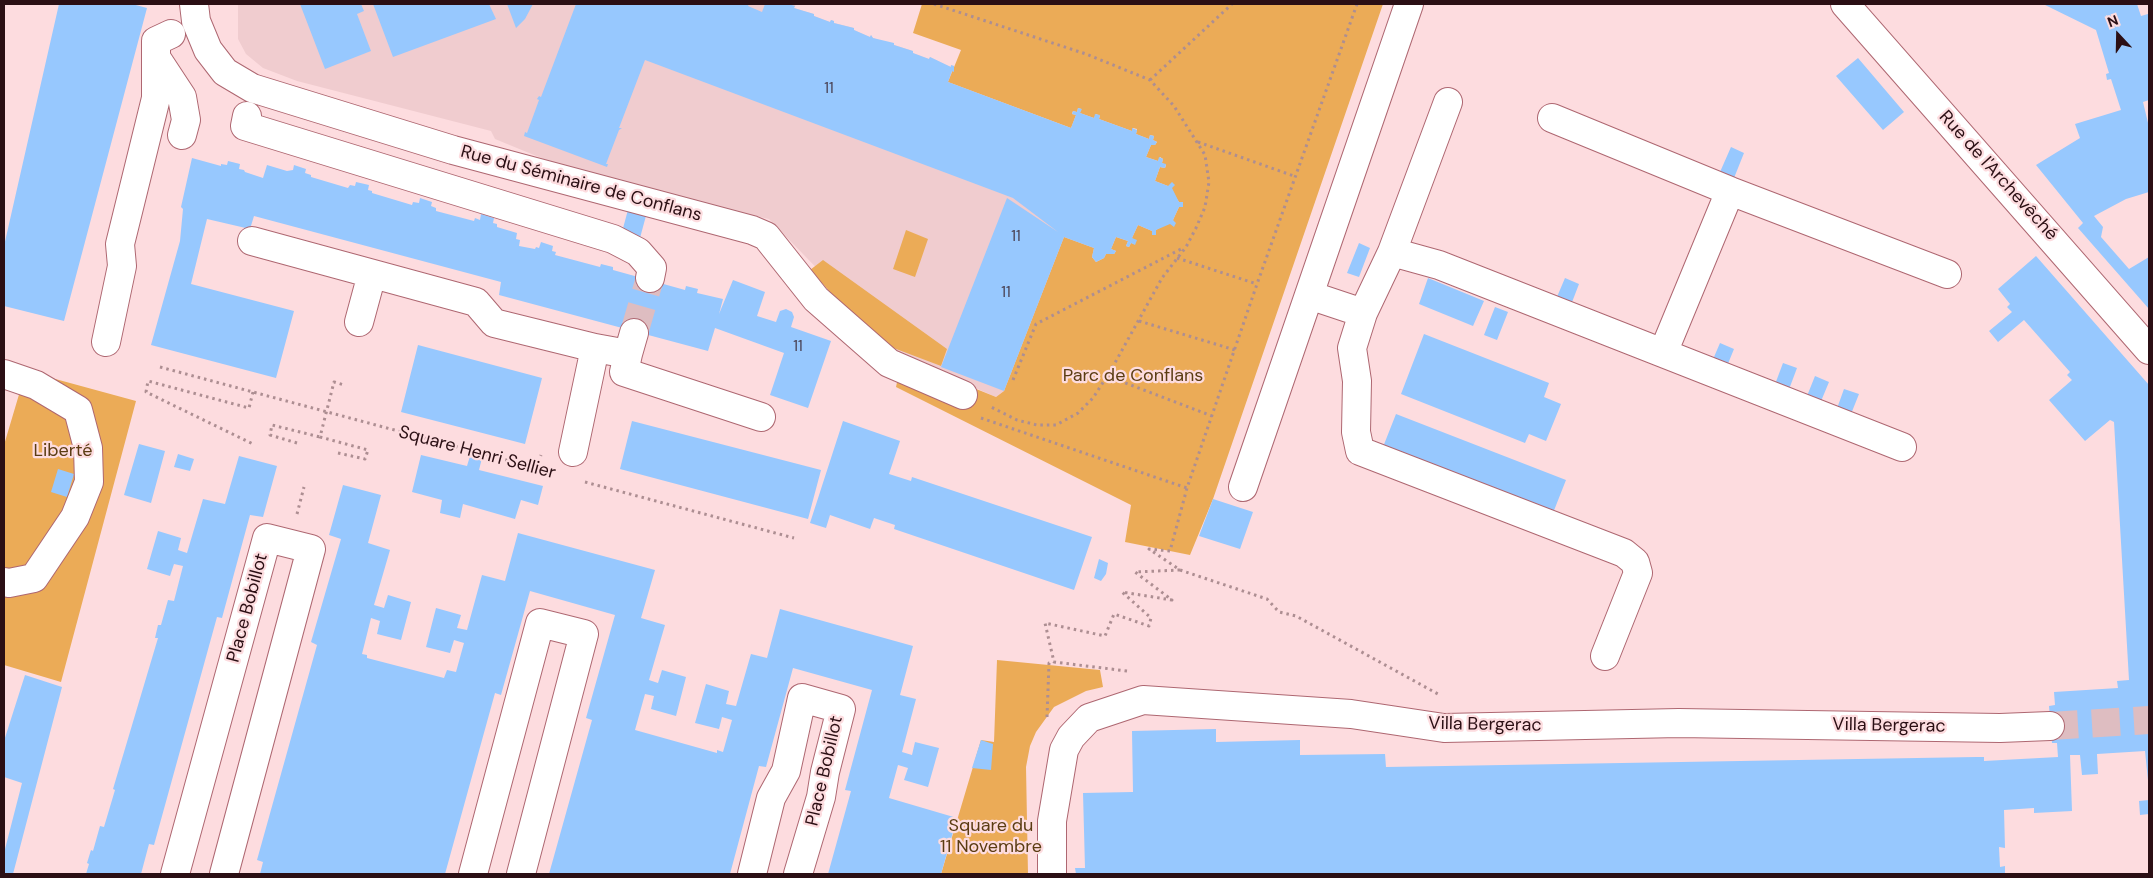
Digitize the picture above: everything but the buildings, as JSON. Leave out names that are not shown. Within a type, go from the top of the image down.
[{"type":"street","name":"Rue du Séminaire de Conflans","points":[[194,4],[196,20],[208,50],[225,72],[252,88],[453,150],[752,230],[766,236],[816,299],[888,363],[963,395]]},
{"type":"street","points":[[1243,487],[1409,4]]},
{"type":"street","name":"Rue de l'Archevêché","points":[[1845,4],[2149,350]]},
{"type":"street","points":[[106,342],[122,266],[120,244],[156,98],[156,40],[171,34]]},
{"type":"street","points":[[156,59],[182,97],[186,120],[182,135]]},
{"type":"street","points":[[1448,102],[1392,252],[1363,313],[1352,348],[1357,381],[1356,432],[1360,451],[1624,553],[1635,562],[1638,573],[1605,656]]},
{"type":"street","points":[[246,116],[244,126],[613,239],[638,252],[652,268],[650,278]]},
{"type":"street","points":[[1552,118],[1730,191],[1947,274]]},
{"type":"street","points":[[1663,353],[1730,191]]},
{"type":"street","points":[[252,241],[476,302],[494,323],[595,348],[631,343],[624,372],[761,417]]},
{"type":"street","points":[[1392,252],[1439,265],[1902,447]]},
{"type":"street","points":[[359,322],[372,274]]},
{"type":"street","points":[[1309,295],[1363,313]]},
{"type":"street","name":"Square Henri Sellier","points":[[573,452],[595,348]]},
{"type":"street","points":[[4,374],[36,385],[78,410],[88,448],[89,482],[75,517],[34,578],[9,583],[4,582]]},
{"type":"street","name":"Place Bobillot","points":[[175,874],[267,538],[312,549],[224,874]]},
{"type":"street","points":[[472,874],[540,623],[584,634],[521,874]]},
{"type":"street","name":"Place Bobillot","points":[[752,874],[771,798],[786,771],[802,698],[841,709],[825,772],[821,797],[798,874]]},
{"type":"street","name":"Villa Bergerac","points":[[1052,874],[1052,820],[1064,750],[1072,737],[1089,718],[1143,700],[1351,714],[1444,728],[1679,723],[2000,728],[2050,726]]},
{"type":"path","points":[[934,4],[1086,54],[1150,80],[1174,106],[1205,155],[1209,182],[1205,207],[1186,247],[1162,278],[1093,398],[1078,413],[1056,425],[1037,425],[1017,420],[963,395]]},
{"type":"path","points":[[1150,80],[1232,4]]},
{"type":"path","points":[[1357,4],[1294,176],[1234,350],[1187,488],[1170,551],[1149,549],[1180,570],[1267,599],[1279,612],[1296,616],[1439,694]]},
{"type":"path","points":[[1197,142],[1294,176]]},
{"type":"path","points":[[1013,380],[1036,324],[1186,247]]},
{"type":"path","points":[[1177,258],[1257,284]]},
{"type":"path","points":[[1139,321],[1234,350]]},
{"type":"path","name":"Square Henri Sellier","points":[[160,368],[551,472]]},
{"type":"path","points":[[1107,376],[1212,416]]},
{"type":"path","points":[[253,392],[249,408],[148,382],[146,392],[253,444]]},
{"type":"path","points":[[320,437],[334,382],[344,385]]},
{"type":"path","points":[[963,395],[971,415],[1187,488]]},
{"type":"path","points":[[297,443],[270,435],[272,425],[368,450],[365,459],[338,453]]},
{"type":"path","points":[[584,482],[794,538]]},
{"type":"path","points":[[301,503],[304,487]]},
{"type":"path","points":[[1054,662],[1044,623],[1104,636],[1114,614],[1149,626],[1151,618],[1122,592],[1172,600],[1135,572],[1180,570]]},
{"type":"path","points":[[1047,717],[1049,663],[1054,662],[1136,672]]},
{"type":"shaded area","points":[[238,4],[796,4],[794,8],[814,14],[814,16],[854,28],[854,30],[870,37],[871,35],[873,38],[913,51],[913,53],[929,59],[930,57],[950,67],[951,65],[954,66],[954,72],[949,82],[1071,128],[1073,111],[1078,108],[1094,118],[1095,114],[1137,130],[1136,134],[1154,136],[1159,157],[1166,164],[1165,168],[1160,167],[1172,182],[1183,202],[1183,207],[1174,227],[1156,235],[1137,240],[1129,247],[1112,249],[1116,251],[1114,254],[1096,262],[1092,257],[1004,391],[996,397],[902,356],[769,219],[595,180],[495,139],[491,131],[297,81],[263,68],[246,54],[238,39]]},
{"type":"green space","name":"Parc de Conflans","points":[[922,4],[1383,4],[1213,499],[1190,555],[1125,542],[1131,505],[896,387],[902,359],[996,397],[1004,391],[1064,237],[1094,248],[1092,257],[1096,262],[1104,258],[1106,254],[1114,254],[1116,251],[1111,249],[1116,237],[1128,241],[1126,246],[1129,247],[1131,243],[1135,244],[1132,238],[1138,225],[1152,231],[1152,235],[1156,235],[1156,230],[1173,220],[1179,207],[1183,206],[1183,202],[1179,202],[1168,186],[1155,181],[1160,167],[1165,168],[1166,165],[1162,163],[1163,159],[1160,157],[1158,161],[1146,157],[1151,145],[1155,145],[1157,142],[1153,140],[1154,136],[1150,135],[1149,139],[1136,134],[1137,129],[1133,128],[1132,131],[1099,119],[1100,116],[1096,114],[1094,118],[1080,113],[1081,109],[1078,108],[1077,112],[1073,111],[1072,114],[1076,115],[1071,128],[948,82],[961,50],[913,33]]},
{"type":"green space","points":[[906,230],[928,239],[915,277],[893,269]]},
{"type":"green space","points":[[823,260],[947,349],[941,366],[875,341],[810,270]]},
{"type":"green space","name":"Liberté","points":[[26,371],[136,401],[61,682],[4,665],[4,445]]},
{"type":"green space","name":"Square du 11 Novembre","points":[[997,660],[1100,670],[1103,687],[1086,691],[1054,707],[1036,732],[1030,746],[1026,767],[1028,874],[941,874],[981,740],[994,742]]},
{"type":"tunnel","points":[[634,333],[650,278]]},
{"type":"tunnel","points":[[2050,726],[2149,720]]}]
